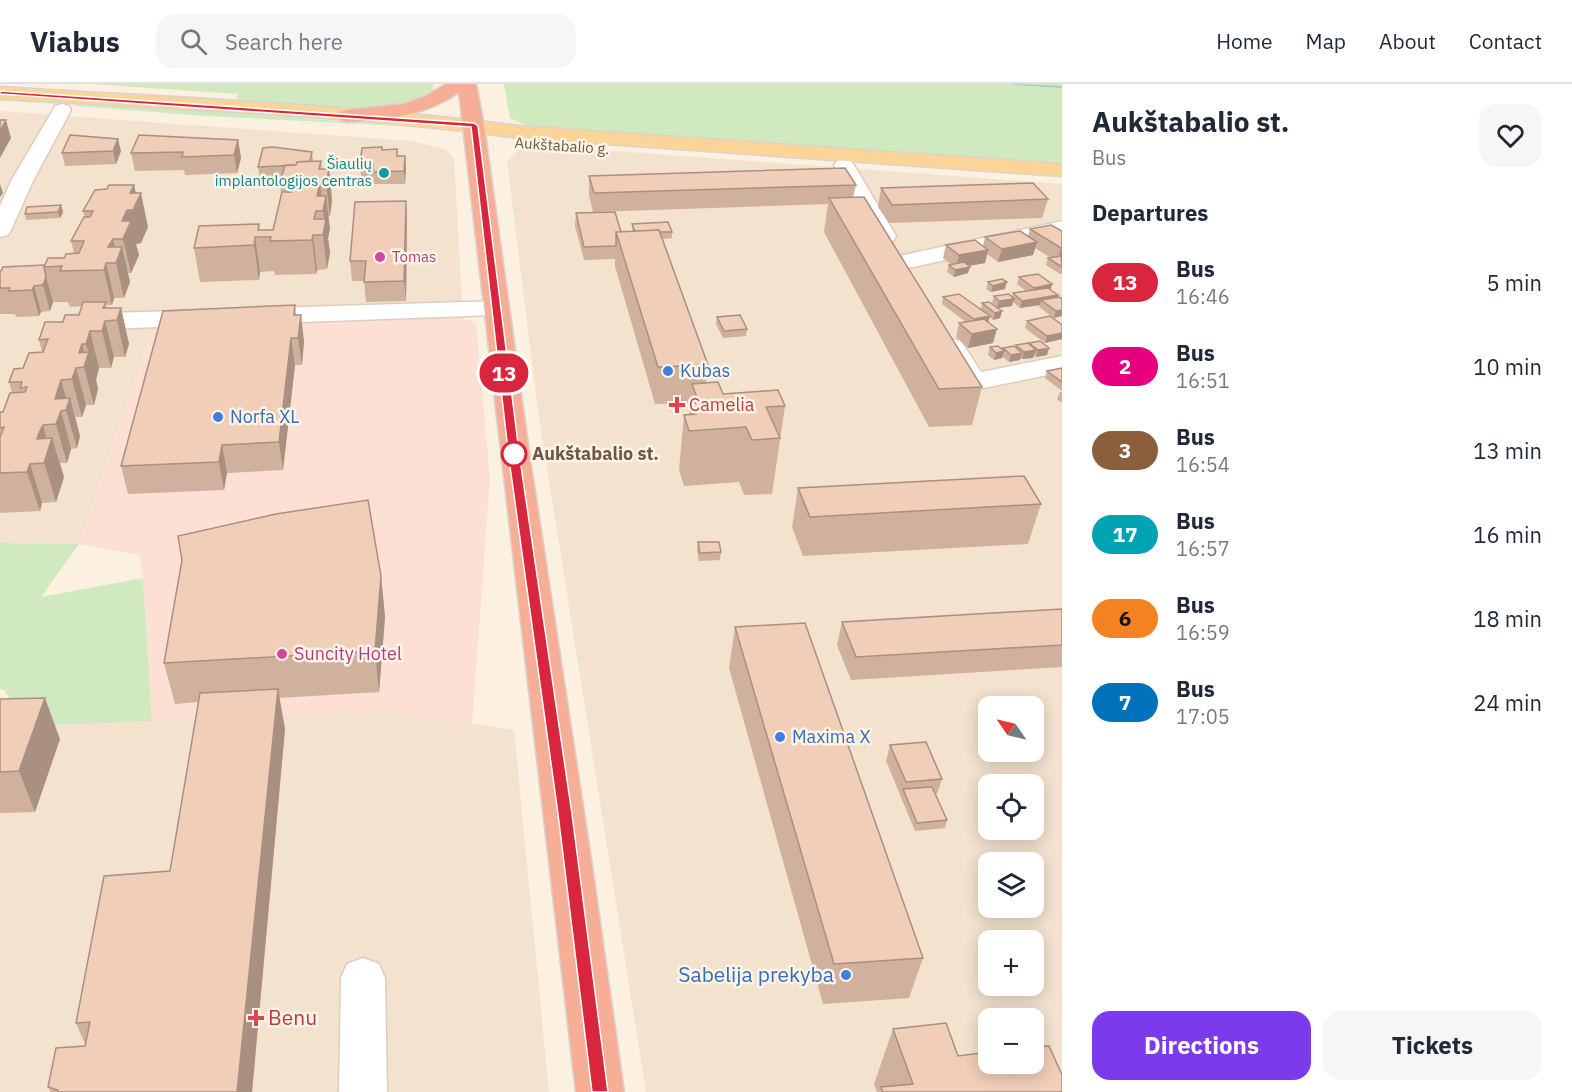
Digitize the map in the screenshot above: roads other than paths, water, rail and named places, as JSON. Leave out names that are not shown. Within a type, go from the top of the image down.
[{"type":"highway","points":[[347,116],[385,113],[428,104],[458,84]]},
{"type":"highway","points":[[467,84],[600,1092]]},
{"type":"main road","points":[[0,93],[70,104]]},
{"type":"main road","name":"Aukštabalio g.","points":[[70,104],[347,116],[475,132],[532,133],[1062,170]]},
{"type":"main road","name":"Aukštabalio g.","points":[[70,104],[475,132],[844,165],[1062,181]]},
{"type":"main road","points":[[0,106],[70,104]]},
{"type":"street","points":[[0,230],[32,163],[70,104]]},
{"type":"street","points":[[844,165],[906,273],[1062,228]]},
{"type":"street","points":[[58,323],[496,308]]},
{"type":"street","points":[[943,332],[974,382],[1062,364]]},
{"type":"street","points":[[363,978],[363,1092]]},
{"type":"waterway","points":[[1015,84],[1062,87]]},
{"type":"place","name":"Šiaulių implantologijos centras","points":[[384,173]]},
{"type":"place","name":"Tomas","points":[[380,257]]},
{"type":"place","name":"Kubas","points":[[668,371]]},
{"type":"place","name":"Camelia","points":[[677,405]]},
{"type":"place","name":"Norfa XL","points":[[218,417]]},
{"type":"place","name":"Aukštabalio st.","points":[[514,454]]},
{"type":"place","name":"Suncity Hotel","points":[[282,654]]},
{"type":"place","name":"Maxima X","points":[[780,737]]},
{"type":"place","name":"Sabelija prekyba","points":[[846,975]]},
{"type":"place","name":"Benu","points":[[256,1018]]}]
